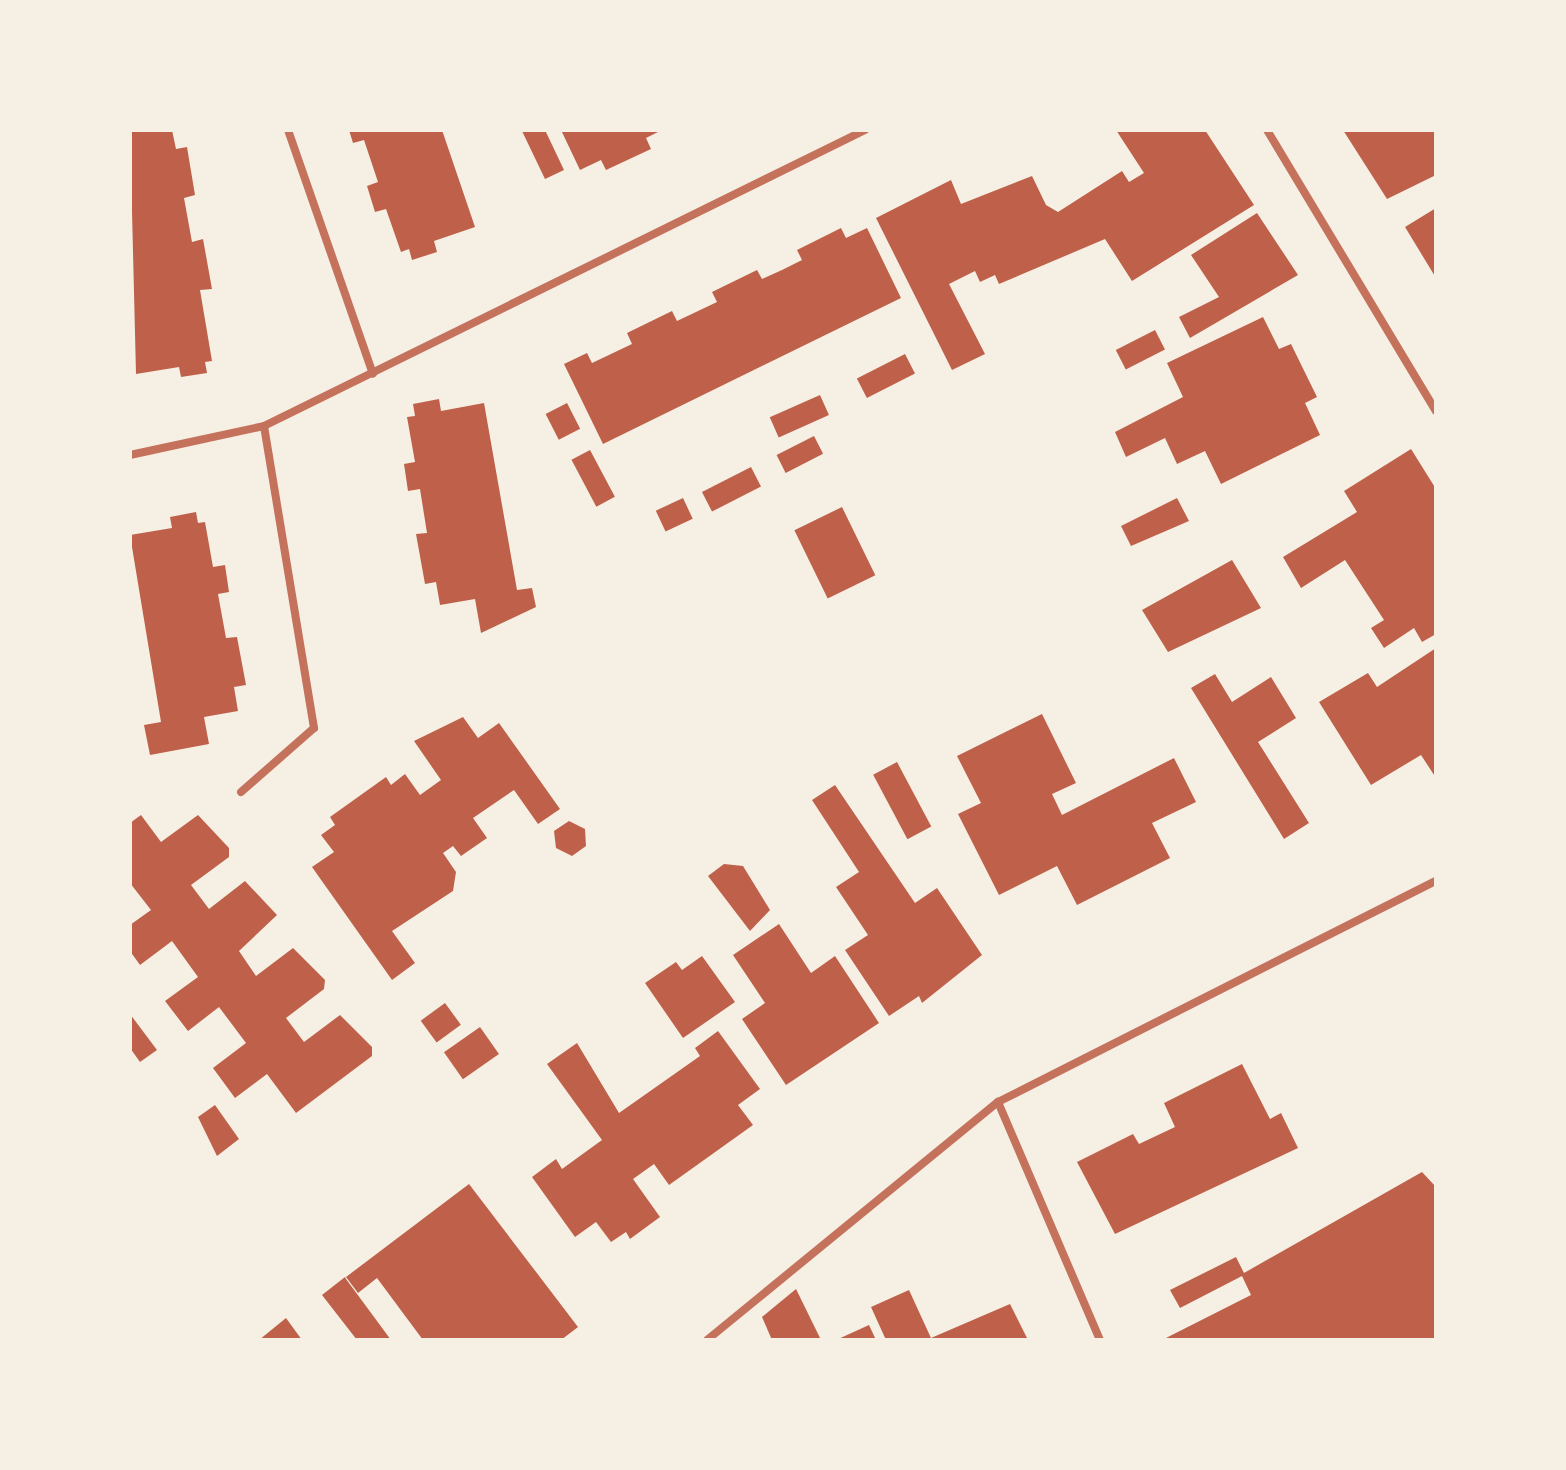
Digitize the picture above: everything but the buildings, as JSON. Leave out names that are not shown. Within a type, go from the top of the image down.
[{"type":"street","points":[[288,130],[373,374]]},
{"type":"street","points":[[130,455],[264,426],[865,130]]},
{"type":"street","points":[[1267,130],[1436,411]]},
{"type":"street","points":[[241,792],[314,728],[264,426]]},
{"type":"street","points":[[707,1340],[998,1102],[1436,881]]},
{"type":"street","points":[[998,1102],[1100,1340]]}]
